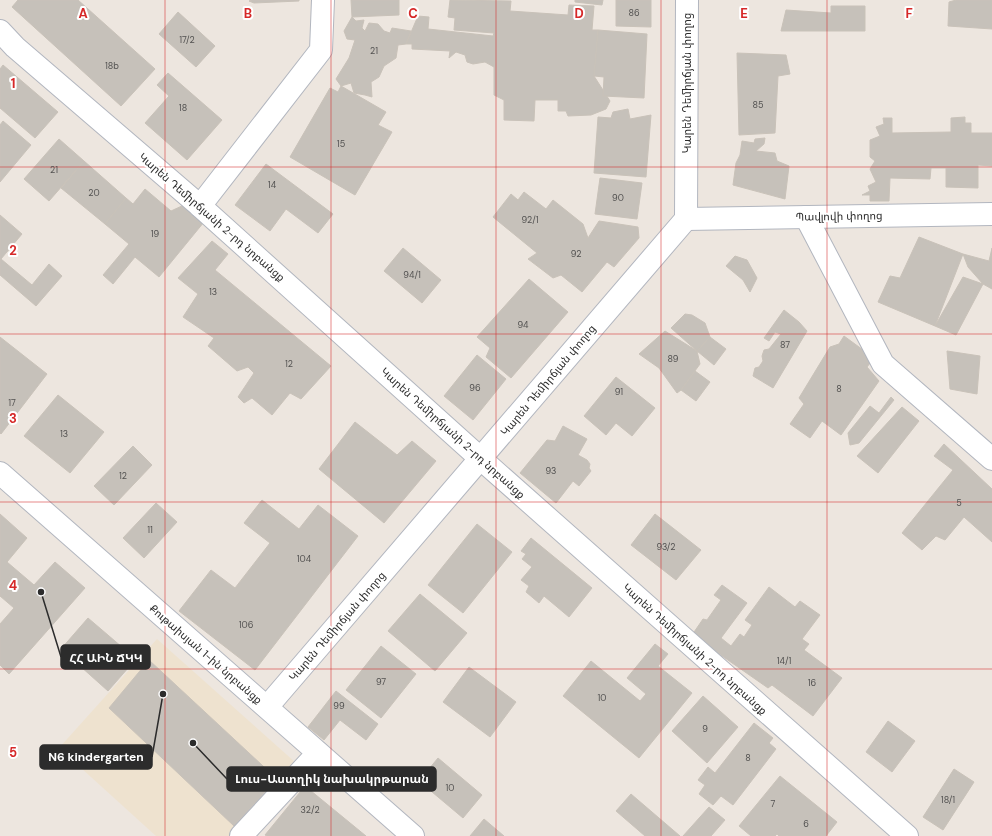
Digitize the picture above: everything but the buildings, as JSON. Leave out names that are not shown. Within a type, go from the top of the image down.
[{"type":"street","points":[[200,206],[321,50],[323,0]]},
{"type":"street","name":"Կարեն Դեմիրճյան փողոց","points":[[267,707],[686,219],[687,0]]},
{"type":"street","name":"Կարեն Դեմիրճյանի 2-րդ նրբանցք","points":[[0,30],[15,47],[200,206],[481,459],[907,836]]},
{"type":"street","name":"Պավլովի փողոց","points":[[686,219],[992,214]]},
{"type":"street","points":[[806,217],[883,364],[992,460]]},
{"type":"street","name":"Քութաիսյան 1-ին նրբանցք","points":[[0,473],[412,836]]},
{"type":"street","points":[[242,836],[318,753]]},
{"type":"shaded area","points":[[157,639],[296,763],[230,836],[156,836],[59,748]]},
{"type":"place","name":"ՀՀ ԱԻՆ ՃԿԿ","points":[[41,592]]},
{"type":"place","name":"N6 kindergarten","points":[[163,694]]},
{"type":"place","name":"Լուս-Աստղիկ նախակրթարան","points":[[193,743]]}]
